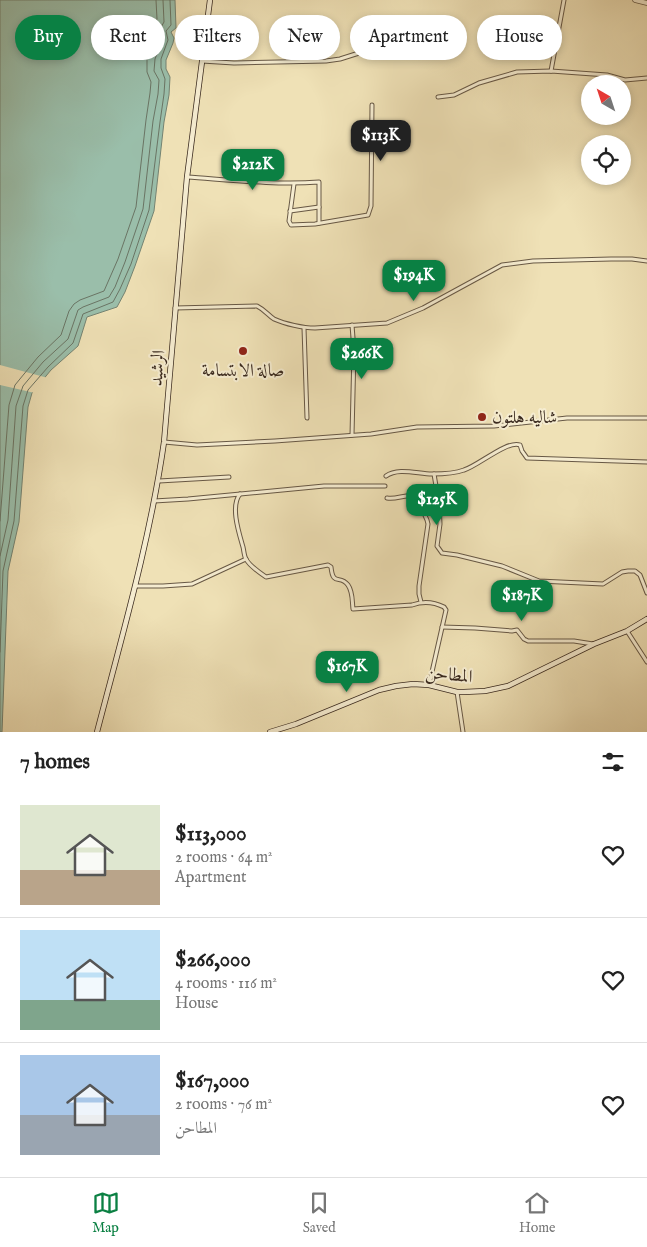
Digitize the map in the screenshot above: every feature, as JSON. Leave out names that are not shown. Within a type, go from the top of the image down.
[{"type":"main road","name":"الرشيد","points":[[97,732],[146,544],[158,481],[164,442],[187,177],[210,0]]},
{"type":"main road","name":"المطاحن","points":[[270,732],[296,724],[379,690],[396,686],[429,685],[457,692],[485,691],[508,686],[594,644],[627,631],[647,619]]},
{"type":"street","points":[[551,71],[564,0]]},
{"type":"street","points":[[635,0],[647,3]]},
{"type":"street","points":[[202,61],[234,63],[326,61],[350,56]]},
{"type":"street","points":[[438,97],[454,95],[485,81],[517,72],[551,71],[607,75],[625,80],[647,78]]},
{"type":"street","points":[[294,184],[289,222],[291,225],[319,223],[368,215],[371,206],[372,106]]},
{"type":"street","points":[[187,177],[294,184],[319,182],[319,223]]},
{"type":"street","points":[[290,211],[319,207]]},
{"type":"street","points":[[175,308],[257,306],[274,318],[304,328],[387,322],[423,308],[502,265],[533,261],[618,259],[647,261]]},
{"type":"street","points":[[352,325],[354,351],[352,436]]},
{"type":"street","points":[[304,328],[307,418]]},
{"type":"street","points":[[164,442],[197,445],[275,442],[383,433],[417,427],[494,426],[567,418],[647,418]]},
{"type":"street","points":[[386,476],[391,473],[400,472],[434,474],[463,470],[514,444],[520,445],[526,458],[647,462]]},
{"type":"street","points":[[434,474],[440,524],[437,546],[442,554],[457,555],[502,566],[539,581],[603,584],[622,572],[636,571],[640,575],[647,593]]},
{"type":"street","points":[[158,481],[229,477]]},
{"type":"street","points":[[154,500],[188,499],[324,486],[385,486]]},
{"type":"street","points":[[240,494],[236,500],[236,513],[246,559],[266,577],[330,566],[332,576],[346,582],[350,588],[353,609],[412,605],[421,602],[438,604],[446,610],[429,685]]},
{"type":"street","points":[[387,498],[415,496],[427,520],[428,524],[418,586],[421,602]]},
{"type":"street","points":[[134,586],[192,584],[246,559]]},
{"type":"street","points":[[442,627],[517,630],[528,641],[574,641],[594,644]]},
{"type":"street","points":[[627,631],[647,662]]},
{"type":"street","points":[[457,692],[464,732]]},
{"type":"water","points":[[0,0],[175,0],[175,29],[171,32],[174,38],[166,60],[166,69],[170,77],[169,95],[154,211],[135,266],[117,307],[87,317],[78,346],[51,370],[32,393],[28,407],[19,522],[8,571],[2,732],[0,732]]},
{"type":"pier","points":[[0,365],[48,378],[35,393],[0,385]]},
{"type":"place","name":"صالة الابتسامة","points":[[243,351]]},
{"type":"place","name":"شاليه هلتون","points":[[482,417]]}]
